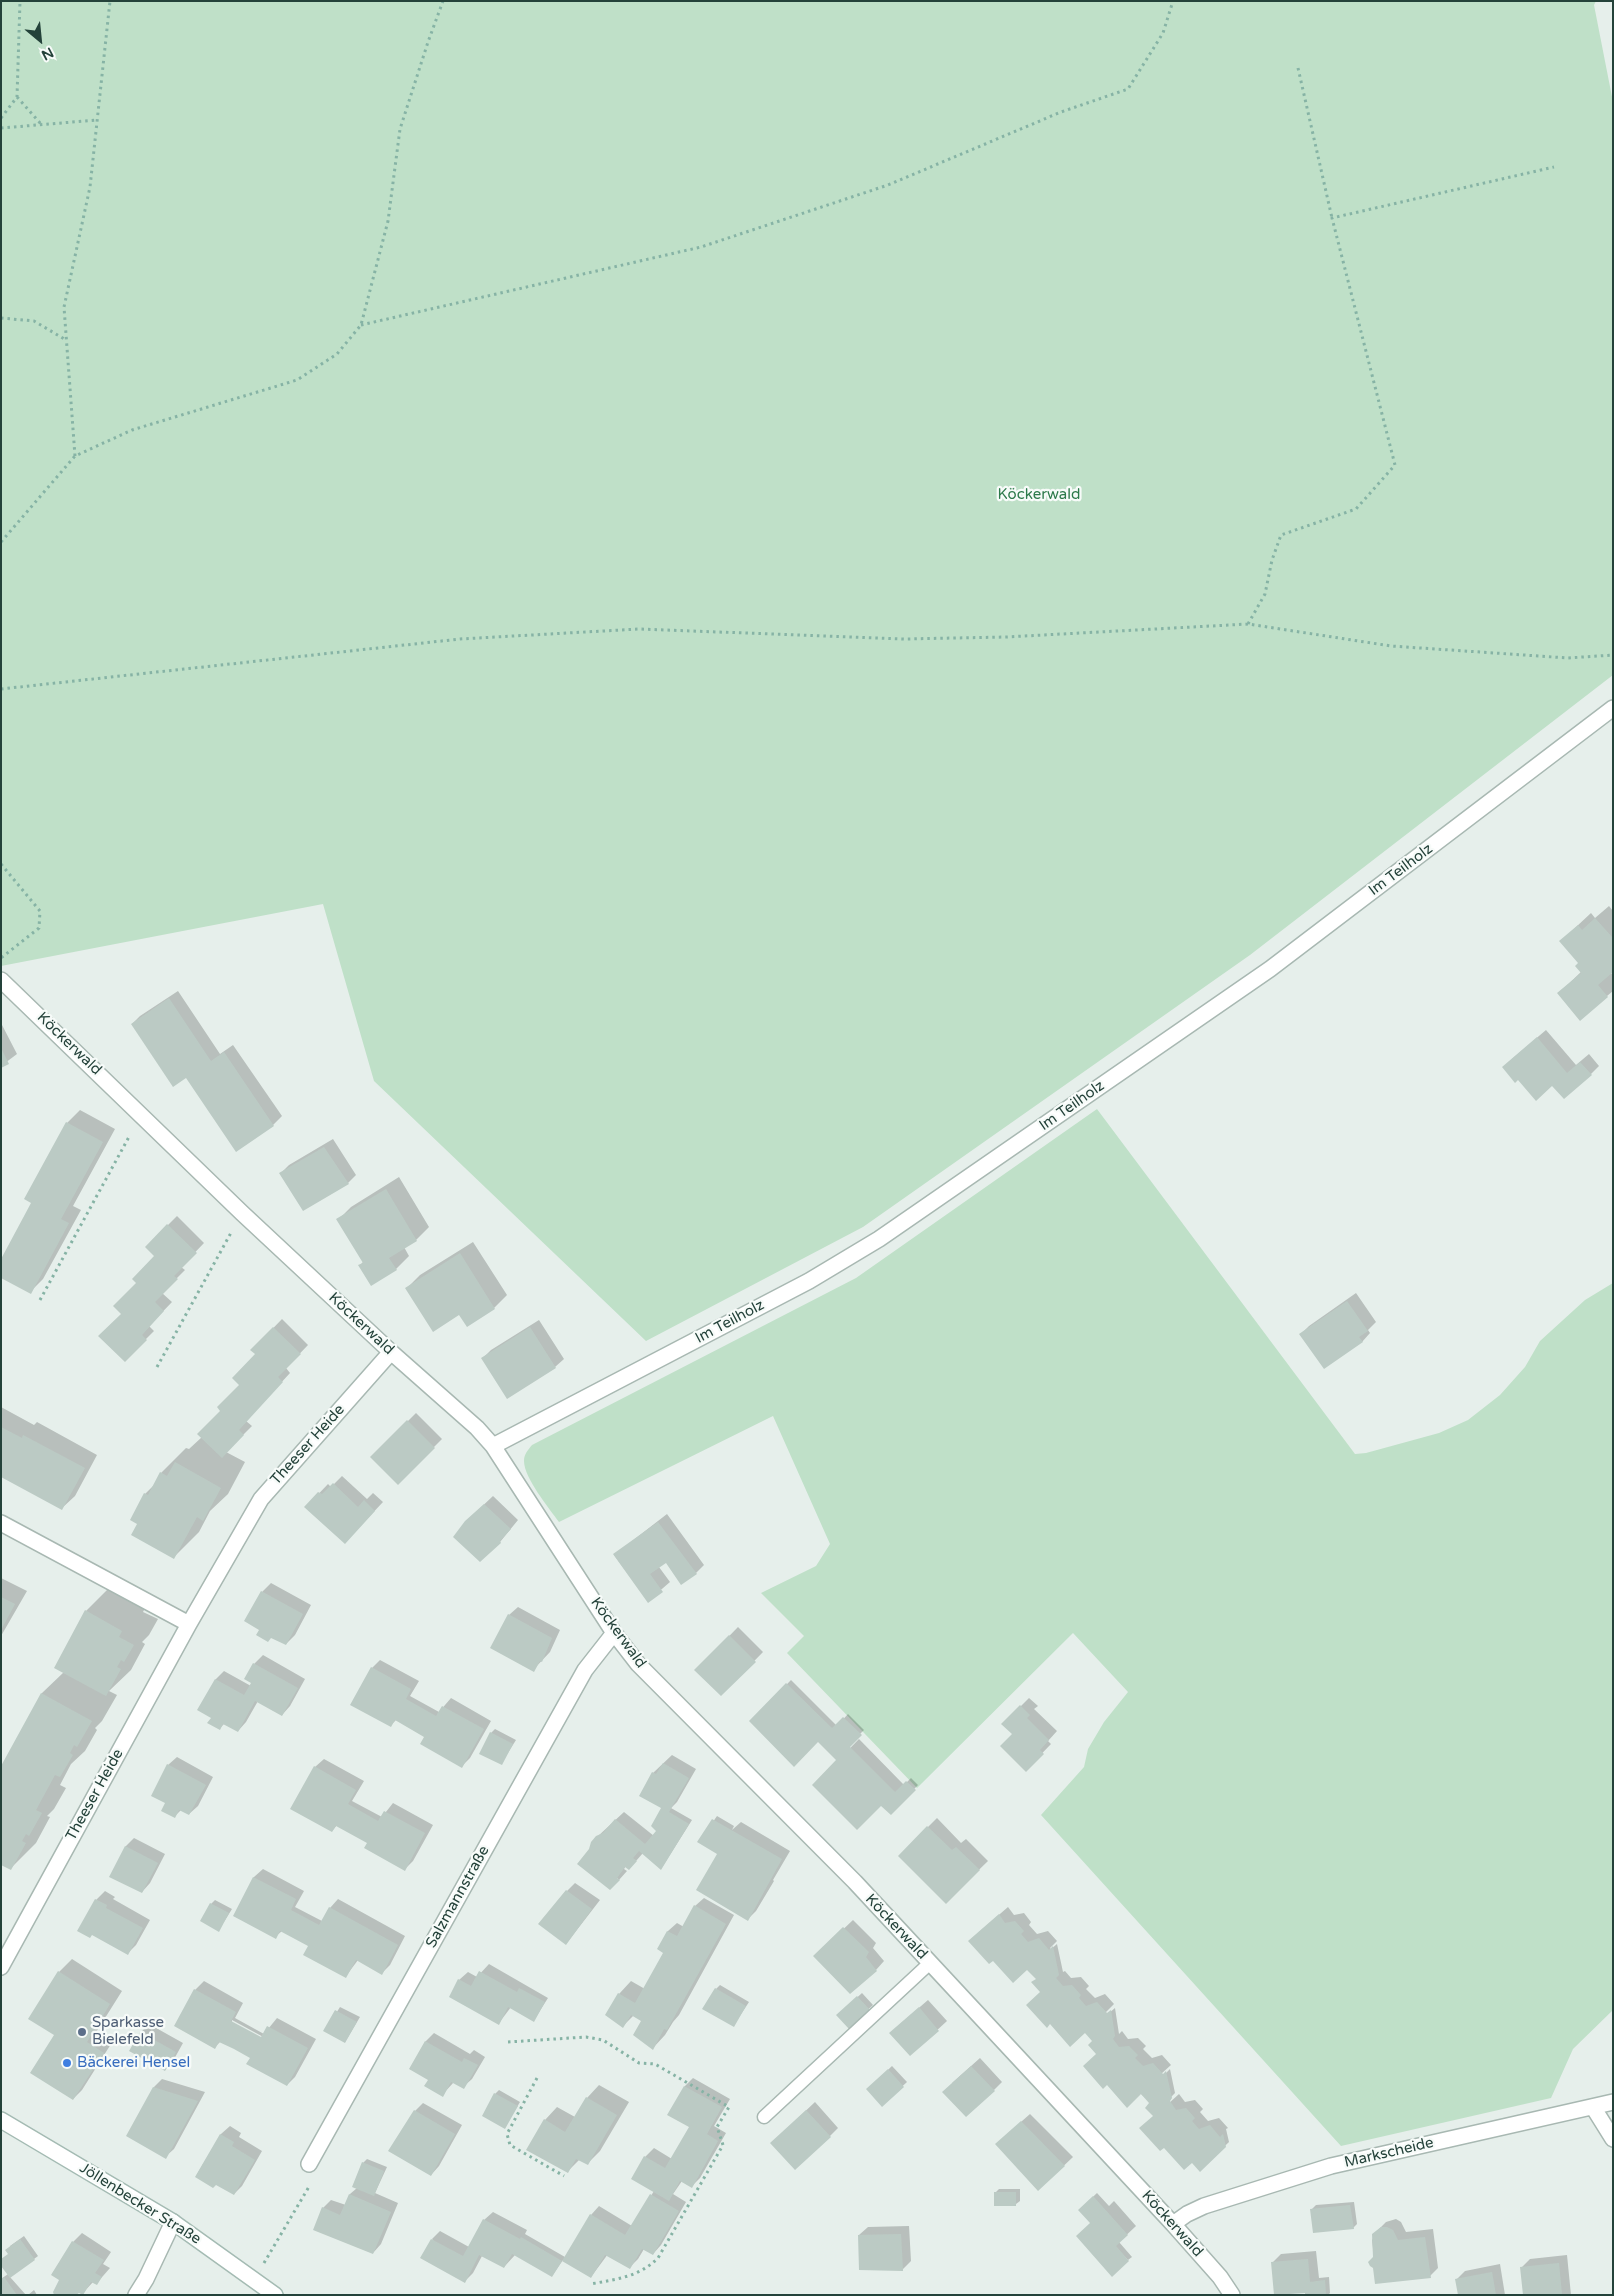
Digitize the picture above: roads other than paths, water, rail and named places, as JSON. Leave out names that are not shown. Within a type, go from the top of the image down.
[{"type":"street","name":"Im Teilholz","points":[[493,1446],[809,1281],[880,1239],[1270,969],[1613,708]]},
{"type":"street","name":"Köckerwald","points":[[1,980],[242,1213],[391,1352],[477,1428],[493,1446],[614,1633],[638,1664],[855,1882],[1173,2224],[1220,2277],[1232,2295]]},
{"type":"street","name":"Theeser Heide","points":[[1,1967],[189,1624],[266,1492],[391,1352]]},
{"type":"street","points":[[1,1523],[189,1624]]},
{"type":"street","name":"Salzmannstraße","points":[[309,2164],[585,1670],[614,1633]]},
{"type":"street","name":"Markscheide","points":[[1173,2224],[1187,2214],[1204,2206],[1331,2166],[1613,2102]]},
{"type":"street","points":[[1593,2108],[1613,2139]]},
{"type":"street","name":"Jöllenbecker Straße","points":[[1,2120],[173,2222],[275,2295]]},
{"type":"street","points":[[136,2295],[146,2279],[173,2222]]},
{"type":"lane","points":[[764,2116],[930,1963]]},
{"type":"place","name":"Sparkasse Bielefeld","points":[[82,2032]]},
{"type":"place","name":"Bäckerei Hensel","points":[[67,2063]]}]
